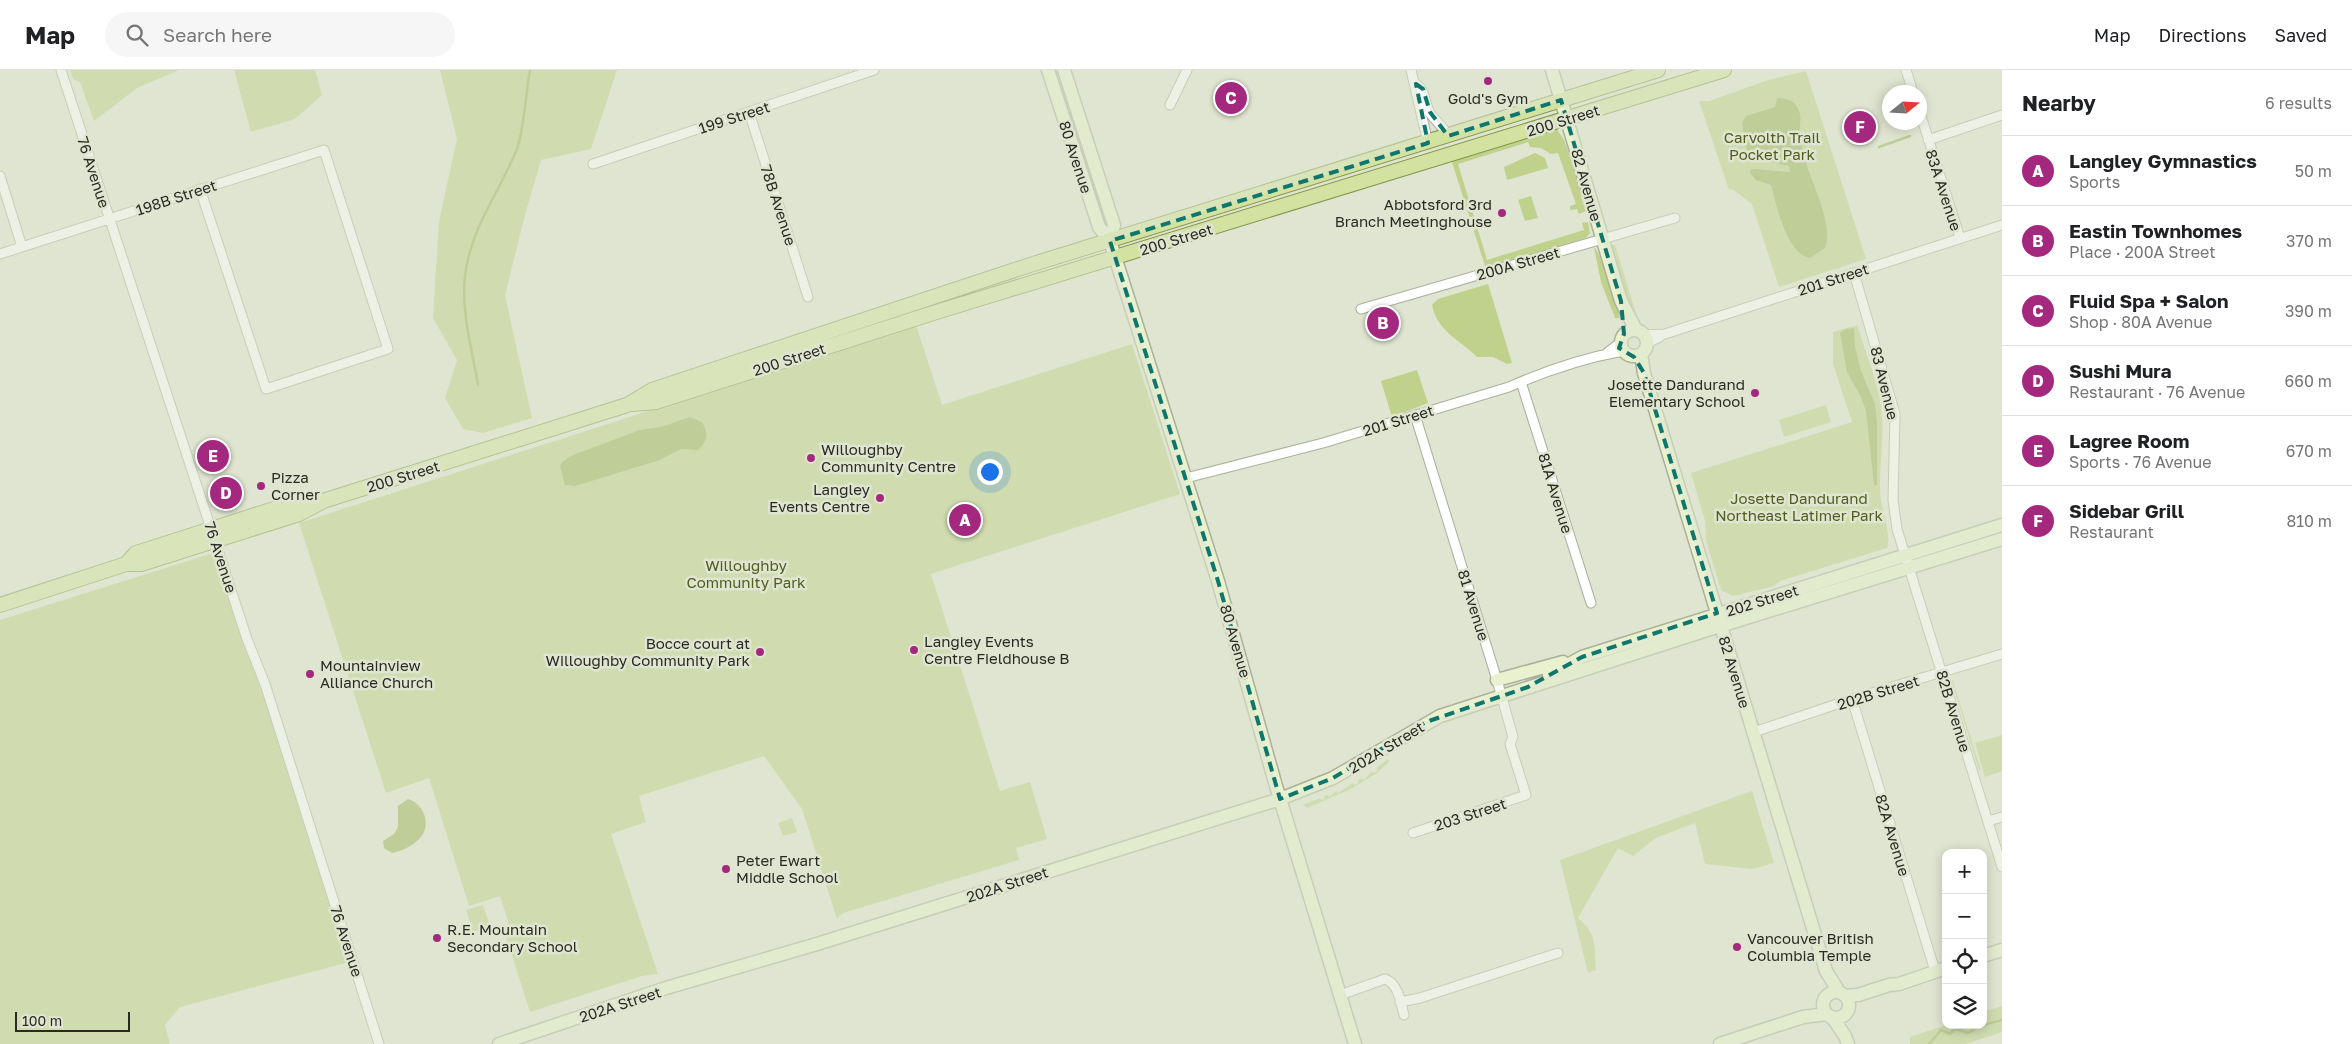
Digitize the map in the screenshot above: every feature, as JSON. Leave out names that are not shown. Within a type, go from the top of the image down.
[{"type":"main road","name":"80 Avenue","points":[[1048,70],[1099,227],[1110,241],[1186,478],[1231,623],[1280,798],[1355,1044]]},
{"type":"main road","name":"80 Avenue","points":[[1064,70],[1114,225],[1110,241]]},
{"type":"main road","name":"82 Avenue","points":[[1552,70],[1826,971],[1833,1009],[1846,1040]]},
{"type":"main road","name":"200 Street","points":[[627,405],[652,390],[1110,241],[1658,70]]},
{"type":"main road","name":"200 Street","points":[[0,605],[126,564],[136,553],[213,535],[296,502],[323,501],[627,405],[656,402],[898,324],[1724,70]]},
{"type":"main road","name":"202 Street","points":[[1528,687],[1582,657],[2002,525]]},
{"type":"main road","name":"202 Street","points":[[1502,696],[2002,539]]},
{"type":"main road","points":[[1497,680],[1582,657]]},
{"type":"main road","name":"202A Street","points":[[499,1044],[666,988],[798,950],[1280,798],[1333,778],[1363,762],[1426,722],[1502,696]]},
{"type":"main road","points":[[1987,955],[2002,950]]},
{"type":"main road","points":[[1833,1009],[1833,992],[1858,995],[1940,970]]},
{"type":"main road","name":"82 Avenue","points":[[1826,971],[1849,1002],[1833,1009]]},
{"type":"main road","points":[[1720,1044],[1865,999],[1895,988],[1899,984]]},
{"type":"street","name":"76 Avenue","points":[[61,70],[247,639],[265,684],[379,1044]]},
{"type":"street","name":"199 Street","points":[[593,164],[874,70]]},
{"type":"street","points":[[1170,105],[1187,70]]},
{"type":"street","points":[[1411,70],[1416,84],[1415,93],[1425,123],[1428,143]]},
{"type":"street","points":[[1906,70],[1911,85]]},
{"type":"street","points":[[1416,84],[1423,89],[1430,112],[1442,125],[1448,136]]},
{"type":"street","name":"78B Avenue","points":[[750,112],[808,297]]},
{"type":"street","points":[[1928,140],[2002,115]]},
{"type":"street","name":"83A Avenue","points":[[1925,130],[1960,238]]},
{"type":"street","name":"198B Street","points":[[0,254],[200,189],[324,150],[388,349],[266,389],[200,189]]},
{"type":"street","points":[[0,176],[22,247]]},
{"type":"street","name":"200A Street","points":[[1361,309],[1675,218]]},
{"type":"street","name":"201 Street","points":[[1186,478],[1323,443],[1415,415],[2002,225]]},
{"type":"street","name":"83 Avenue","points":[[1854,273],[1895,414],[1893,500],[1897,529],[1906,555]]},
{"type":"street","name":"81A Avenue","points":[[1521,382],[1591,603]]},
{"type":"street","name":"81 Avenue","points":[[1415,415],[1502,696],[1512,737],[1510,744],[1526,795]]},
{"type":"street","name":"82B Avenue","points":[[1906,555],[2002,867]]},
{"type":"street","name":"202B Street","points":[[1754,732],[1852,699],[2002,654]]},
{"type":"street","name":"82A Avenue","points":[[1852,699],[1940,970]]},
{"type":"street","name":"203 Street","points":[[1413,833],[1526,795]]},
{"type":"street","points":[[1988,821],[2002,817]]},
{"type":"street","points":[[1400,1002],[1420,998],[1558,953]]},
{"type":"street","points":[[1340,995],[1385,979],[1390,980],[1396,989],[1404,1015]]},
{"type":"highlighted area","points":[[1416,84],[1423,89],[1430,112],[1448,136],[1561,100],[1621,301],[1624,334],[1619,348],[1634,357],[1644,373],[1717,613],[1582,657],[1528,687],[1426,722],[1333,778],[1280,799],[1218,581],[1110,241],[1428,143]]},
{"type":"green space","points":[[70,70],[179,70],[137,88],[94,121],[80,82],[73,79]]},
{"type":"green space","points":[[234,70],[315,70],[322,95],[295,119],[251,132]]},
{"type":"green space","points":[[440,70],[617,70],[591,149],[541,160],[505,295],[532,418],[483,433],[463,429],[445,398],[457,360],[433,318],[439,221],[457,139]]},
{"type":"green space","name":"Carvolth Trail Pocket Park","points":[[1806,71],[1866,259],[1779,287],[1752,204],[1732,189],[1729,190],[1699,101],[1709,101],[1768,80]]},
{"type":"green space","points":[[1556,128],[1564,140],[1582,190],[1581,197],[1586,211],[1579,214],[1577,209],[1570,210],[1570,206],[1576,204],[1558,153],[1551,154],[1541,148],[1530,147],[1528,142],[1458,164],[1487,260],[1584,230],[1582,223],[1588,222],[1590,233],[1586,238],[1486,269],[1451,159]]},
{"type":"green space","points":[[1535,153],[1545,158],[1548,168],[1507,180],[1504,167]]},
{"type":"green space","points":[[1531,196],[1538,218],[1525,221],[1518,200]]},
{"type":"green space","points":[[1615,245],[1636,313],[1631,314],[1611,246]]},
{"type":"green space","points":[[1594,247],[1605,269],[1620,318],[1615,318],[1601,282]]},
{"type":"green space","points":[[1488,284],[1512,363],[1507,364],[1493,357],[1477,357],[1444,328],[1439,322],[1432,305],[1438,299]]},
{"type":"green space","name":"Willoughby Community Park","points":[[916,325],[942,405],[1132,344],[1180,494],[931,574],[1000,791],[1030,782],[1047,839],[1016,848],[1019,860],[843,913],[837,919],[802,809],[764,756],[639,796],[646,822],[611,834],[658,974],[642,976],[530,1012],[506,937],[508,921],[500,896],[469,906],[429,778],[386,793],[299,523]]},
{"type":"green space","name":"Josette Dandurand Northeast Latimer Park","points":[[1857,325],[1876,382],[1881,405],[1880,493],[1888,537],[1887,548],[1780,581],[1774,586],[1733,596],[1721,590],[1706,541],[1705,521],[1691,473],[1852,422],[1833,364],[1833,332]]},
{"type":"green space","points":[[1417,370],[1428,403],[1392,417],[1381,381]]},
{"type":"green space","points":[[1826,405],[1831,422],[1784,437],[1779,420]]},
{"type":"green space","points":[[213,553],[260,684],[349,962],[180,1007],[165,1025],[170,1044],[0,1044],[0,620]]},
{"type":"green space","points":[[1952,678],[1981,770],[1979,770]]},
{"type":"green space","points":[[2002,735],[2002,771],[1985,777],[1975,743]]},
{"type":"green space","points":[[1388,759],[1389,762],[1377,773],[1351,789],[1307,808],[1303,805],[1320,798],[1321,800],[1325,799],[1324,796],[1328,795],[1329,797],[1336,791],[1338,793],[1353,783],[1354,785],[1359,783],[1358,780],[1362,778],[1364,780],[1372,771],[1373,773],[1378,771],[1376,768]]},
{"type":"green space","points":[[1752,791],[1774,863],[1752,869],[1705,864],[1695,823],[1656,838],[1633,856],[1618,848],[1578,918],[1589,930],[1594,941],[1596,970],[1588,973],[1560,860]]},
{"type":"green space","points":[[792,818],[797,832],[783,836],[778,823]]},
{"type":"green space","points":[[483,905],[490,926],[473,932],[466,910]]},
{"type":"green space","points":[[2002,1006],[2002,1032],[1966,1044],[1910,1044],[1910,1037],[1942,1026],[1942,1029],[1987,1029],[1987,1011]]},
{"type":"shaded area","points":[[1777,98],[1791,101],[1799,110],[1803,152],[1824,213],[1827,238],[1825,248],[1810,258],[1802,255],[1789,239],[1779,216],[1771,185],[1756,180],[1750,173],[1750,170],[1755,169],[1790,172],[1789,166],[1753,155],[1749,152],[1744,141],[1742,123],[1746,116],[1775,107]]},
{"type":"shaded area","points":[[1854,328],[1855,347],[1861,371],[1875,404],[1877,423],[1877,485],[1874,485],[1866,411],[1861,397],[1847,372],[1840,333],[1846,329]]},
{"type":"shaded area","points":[[690,417],[702,422],[706,430],[705,441],[698,450],[681,449],[660,460],[575,486],[565,485],[560,466],[562,462],[573,455],[640,430],[661,427]]},
{"type":"shaded area","points":[[408,799],[414,801],[422,810],[426,821],[424,833],[414,843],[392,853],[384,848],[383,841],[394,834],[398,827],[398,806]]},
{"type":"waterway","points":[[478,385],[464,303],[465,276],[468,259],[479,226],[517,149],[530,70]]},
{"type":"waterway","points":[[1879,147],[1910,136]]},
{"type":"waterway","points":[[1987,1024],[2002,1020]]},
{"type":"waterway","points":[[1929,1044],[1941,1030],[1950,1034],[1955,1029]]},
{"type":"waterway","points":[[1955,1029],[1968,1033],[1975,1029]]},
{"type":"place","name":"Gold's Gym","points":[[1488,81]]},
{"type":"place","name":"Fluid Spa + Salon","points":[[1231,98]]},
{"type":"place","name":"Sidebar Grill","points":[[1860,127]]},
{"type":"place","name":"Abbotsford 3rd Branch Meetinghouse","points":[[1502,213]]},
{"type":"place","name":"Eastin Townhomes","points":[[1383,323]]},
{"type":"place","name":"Josette Dandurand Elementary School","points":[[1755,393]]},
{"type":"place","name":"Lagree Room","points":[[213,456]]},
{"type":"place","name":"Willoughby Community Centre","points":[[811,458]]},
{"type":"place","name":"Pizza Corner","points":[[261,486]]},
{"type":"place","name":"Sushi Mura","points":[[226,493]]},
{"type":"place","name":"Langley Events Centre","points":[[880,498]]},
{"type":"place","name":"Langley Gymnastics","points":[[965,520]]},
{"type":"place","name":"Langley Events Centre Fieldhouse B","points":[[914,650]]},
{"type":"place","name":"Bocce court at Willoughby Community Park","points":[[760,652]]},
{"type":"place","name":"Mountainview Alliance Church","points":[[310,674]]},
{"type":"place","name":"Peter Ewart Middle School","points":[[726,869]]},
{"type":"place","name":"R.E. Mountain Secondary School","points":[[437,938]]},
{"type":"place","name":"Vancouver British Columbia Temple","points":[[1737,947]]}]
